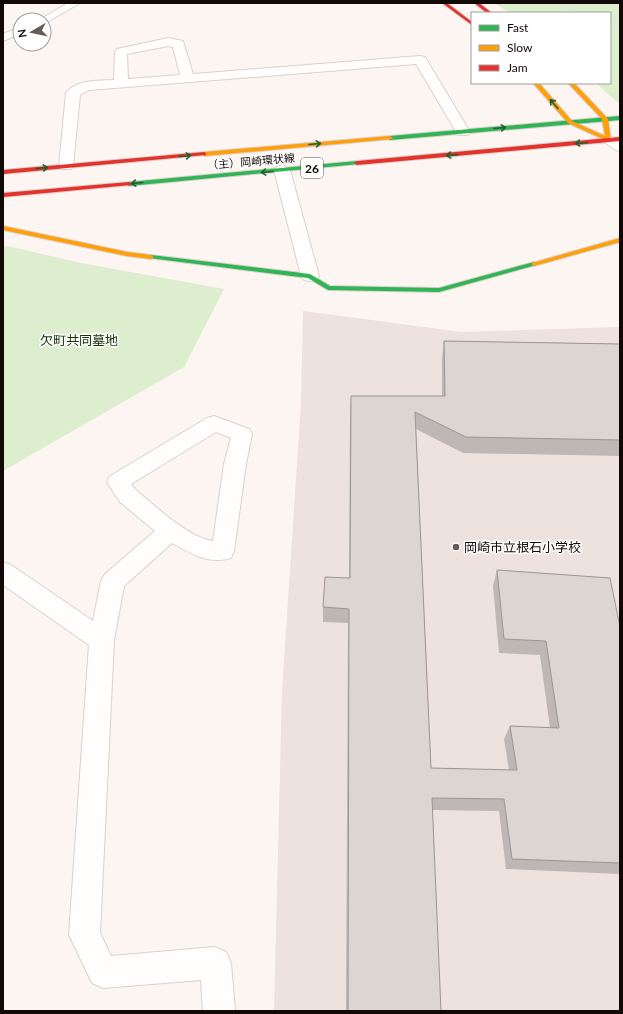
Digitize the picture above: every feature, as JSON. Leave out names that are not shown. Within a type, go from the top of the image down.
[{"type":"main road","points":[[444,3],[471,23]]},
{"type":"main road","points":[[476,3],[489,12]]},
{"type":"main road","points":[[537,84],[570,122],[616,142]]},
{"type":"main road","points":[[572,84],[605,119],[616,142]]},
{"type":"main road","name":"（主）岡崎環状線","points":[[3,172],[620,118]]},
{"type":"main road","name":"（主）岡崎環状線","points":[[3,195],[616,142]]},
{"type":"main road","points":[[3,228],[127,254],[310,276],[328,288],[439,290],[620,240]]},
{"type":"street","points":[[121,83],[120,52],[168,42],[179,44],[187,78]]},
{"type":"street","points":[[66,166],[73,93],[86,86],[420,60],[462,132]]},
{"type":"street","points":[[282,170],[310,276]]},
{"type":"street","points":[[214,423],[242,434],[235,464],[223,551],[203,549],[170,532],[128,496],[118,482],[214,423]]},
{"type":"street","points":[[170,532],[113,581],[102,640],[84,935],[103,972],[215,963],[219,1011]]},
{"type":"street","points":[[3,572],[102,640]]},
{"type":"lane","points":[[52,16],[75,3]]},
{"type":"path","points":[[553,3],[580,12]]},
{"type":"shaded area","name":"岡崎市立根石小学校","points":[[303,311],[462,332],[620,327],[620,1011],[274,1011],[282,691],[301,403]]},
{"type":"green space","points":[[494,3],[620,3],[620,102],[617,102],[597,84],[611,84],[611,12],[508,12]]},
{"type":"green space","name":"欠町共同墓地","points":[[3,245],[81,263],[224,289],[184,367],[3,471]]},
{"type":"building","points":[[444,341],[620,344],[620,440],[466,437],[415,412],[431,768],[517,770],[510,726],[559,728],[546,641],[504,639],[497,570],[610,578],[620,627],[620,863],[512,859],[504,799],[432,798],[441,1011],[348,1011],[349,609],[323,607],[325,577],[350,578],[351,396],[445,396]]},
{"type":"traffic: fast","points":[[390,138],[620,118]]},
{"type":"traffic: fast","points":[[129,184],[357,163]]},
{"type":"traffic: fast","points":[[151,257],[310,276],[328,288],[439,290],[534,264]]},
{"type":"traffic: slow","points":[[537,84],[570,122],[609,140]]},
{"type":"traffic: slow","points":[[572,84],[605,119],[609,140]]},
{"type":"traffic: slow","points":[[204,154],[390,138]]},
{"type":"traffic: slow","points":[[3,228],[127,254],[151,257]]},
{"type":"traffic: slow","points":[[534,264],[620,240]]},
{"type":"traffic: jam","points":[[444,3],[471,23]]},
{"type":"traffic: jam","points":[[476,3],[489,12]]},
{"type":"traffic: jam","points":[[357,163],[620,139]]},
{"type":"traffic: jam","points":[[3,172],[204,154]]},
{"type":"traffic: jam","points":[[3,195],[129,184]]},
{"type":"place","name":"岡崎市立根石小学校","points":[[456,547]]}]
